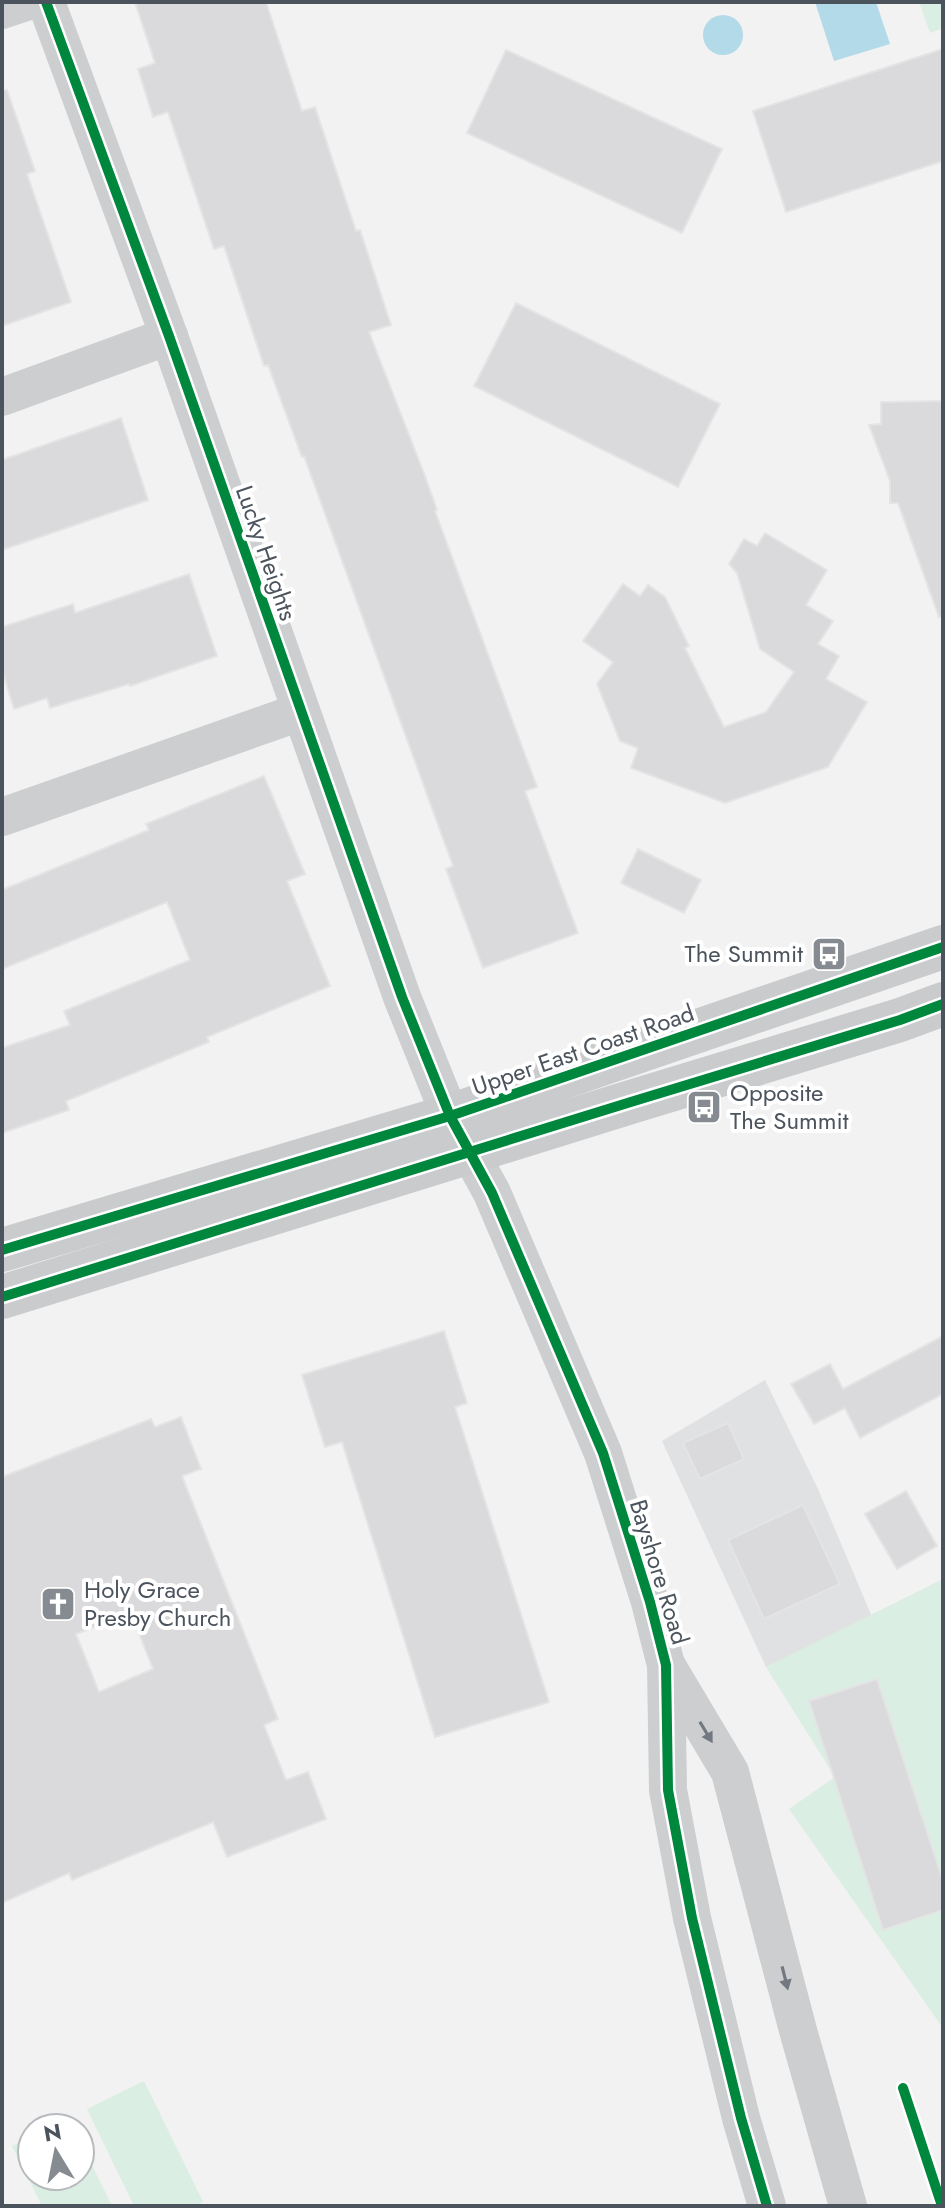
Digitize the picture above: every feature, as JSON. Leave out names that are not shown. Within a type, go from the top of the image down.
[{"type":"main road","name":"Upper East Coast Road","points":[[2,1297],[460,1134],[943,947]]},
{"type":"main road","name":"Upper East Coast Road","points":[[2,1250],[460,1134],[586,1114],[900,1020],[943,1004]]},
{"type":"street","points":[[2,10],[26,2]]},
{"type":"street","name":"Lucky Heights","points":[[46,2],[169,336],[402,997],[460,1134]]},
{"type":"street","points":[[2,397],[169,336]]},
{"type":"street","points":[[2,817],[300,712]]},
{"type":"street","name":"Bayshore Road","points":[[460,1134],[492,1193],[596,1434],[650,1602],[666,1665],[668,1790],[692,1918],[741,2118],[767,2206]]},
{"type":"street","name":"Bayshore Road","points":[[666,1665],[730,1772],[848,2206]]},
{"type":"shaded area","points":[[765,1380],[818,1489],[872,1617],[766,1667],[662,1441]]},
{"type":"green space","points":[[919,2],[943,2],[943,28],[930,33]]},
{"type":"green space","points":[[943,1579],[943,2028],[789,1809],[835,1777],[766,1667]]},
{"type":"green space","points":[[144,2081],[203,2202],[195,2206],[134,2206],[96,2128],[96,2112],[87,2109]]},
{"type":"green space","points":[[96,2174],[112,2206],[42,2206],[35,2192],[96,2192]]},
{"type":"water","points":[[815,2],[876,2],[890,44],[834,61]]},
{"type":"water","points":[[723,15],[737,21],[743,35],[737,49],[723,55],[709,49],[703,35],[709,21]]},
{"type":"building","points":[[135,2],[266,2],[302,111],[315,107],[356,231],[360,230],[391,325],[369,332],[425,476],[435,511],[537,787],[525,791],[578,933],[483,968],[446,869],[453,866],[304,456],[268,365],[264,366],[224,246],[214,249],[168,112],[153,117],[138,69],[155,63]]},
{"type":"building","points":[[943,49],[943,161],[786,212],[753,111]]},
{"type":"building","points":[[506,50],[722,149],[682,233],[467,133]]},
{"type":"building","points":[[7,90],[35,171],[27,174],[71,302],[2,326],[2,91]]},
{"type":"building","points":[[516,303],[720,404],[678,487],[474,386]]},
{"type":"building","points":[[943,401],[943,616],[939,617],[898,503],[890,503],[890,481],[869,425],[881,424],[881,402]]},
{"type":"building","points":[[121,418],[148,500],[2,550],[2,460]]},
{"type":"building","points":[[765,533],[827,570],[806,605],[833,621],[818,644],[839,656],[826,679],[867,702],[828,767],[725,803],[631,768],[638,748],[620,741],[597,684],[613,662],[583,641],[623,584],[640,596],[648,585],[665,597],[689,646],[685,648],[724,727],[766,712],[794,672],[760,649],[737,573],[729,564],[744,539],[757,546]]},
{"type":"building","points":[[189,574],[217,656],[130,686],[50,708],[47,698],[14,709],[2,669],[2,627],[73,604],[75,613]]},
{"type":"building","points":[[264,776],[305,874],[287,881],[330,986],[207,1037],[209,1042],[66,1101],[69,1110],[2,1133],[2,1048],[70,1025],[64,1011],[190,960],[167,902],[2,969],[2,890],[149,830],[146,824]]},
{"type":"building","points":[[638,849],[701,880],[684,913],[621,883]]},
{"type":"building","points":[[444,1331],[467,1403],[455,1407],[549,1702],[435,1737],[342,1442],[325,1447],[302,1375]]},
{"type":"building","points":[[943,1336],[943,1394],[860,1438],[845,1408],[814,1424],[791,1384],[830,1364],[843,1389]]},
{"type":"building","points":[[181,1417],[201,1469],[182,1476],[278,1719],[264,1725],[286,1780],[308,1772],[326,1819],[227,1857],[213,1822],[72,1880],[69,1873],[2,1903],[2,1477],[151,1419],[155,1427]],"holes":[[[131,1613],[153,1669],[99,1692],[76,1634]]]},
{"type":"building","points":[[728,1423],[744,1459],[700,1479],[683,1443]]},
{"type":"building","points":[[906,1491],[937,1546],[897,1569],[865,1514]]},
{"type":"building","points":[[803,1505],[840,1584],[764,1619],[728,1540]]},
{"type":"building","points":[[877,1679],[943,1881],[943,1910],[883,1930],[809,1701]]},
{"type":"cycle path","points":[[46,2],[169,336],[402,997],[450,1116],[492,1193],[603,1453],[650,1602],[666,1665],[668,1790],[692,1918],[741,2118],[767,2206]]},
{"type":"cycle path","points":[[2,1250],[450,1116],[943,947]]},
{"type":"cycle path","points":[[2,1297],[900,1020],[943,1004]]},
{"type":"cycle path","points":[[903,2088],[942,2206]]},
{"type":"place","name":"The Summit","points":[[829,954]]},
{"type":"place","name":"Opposite The Summit","points":[[704,1107]]},
{"type":"place","name":"Holy Grace Presby Church","points":[[58,1604]]}]
